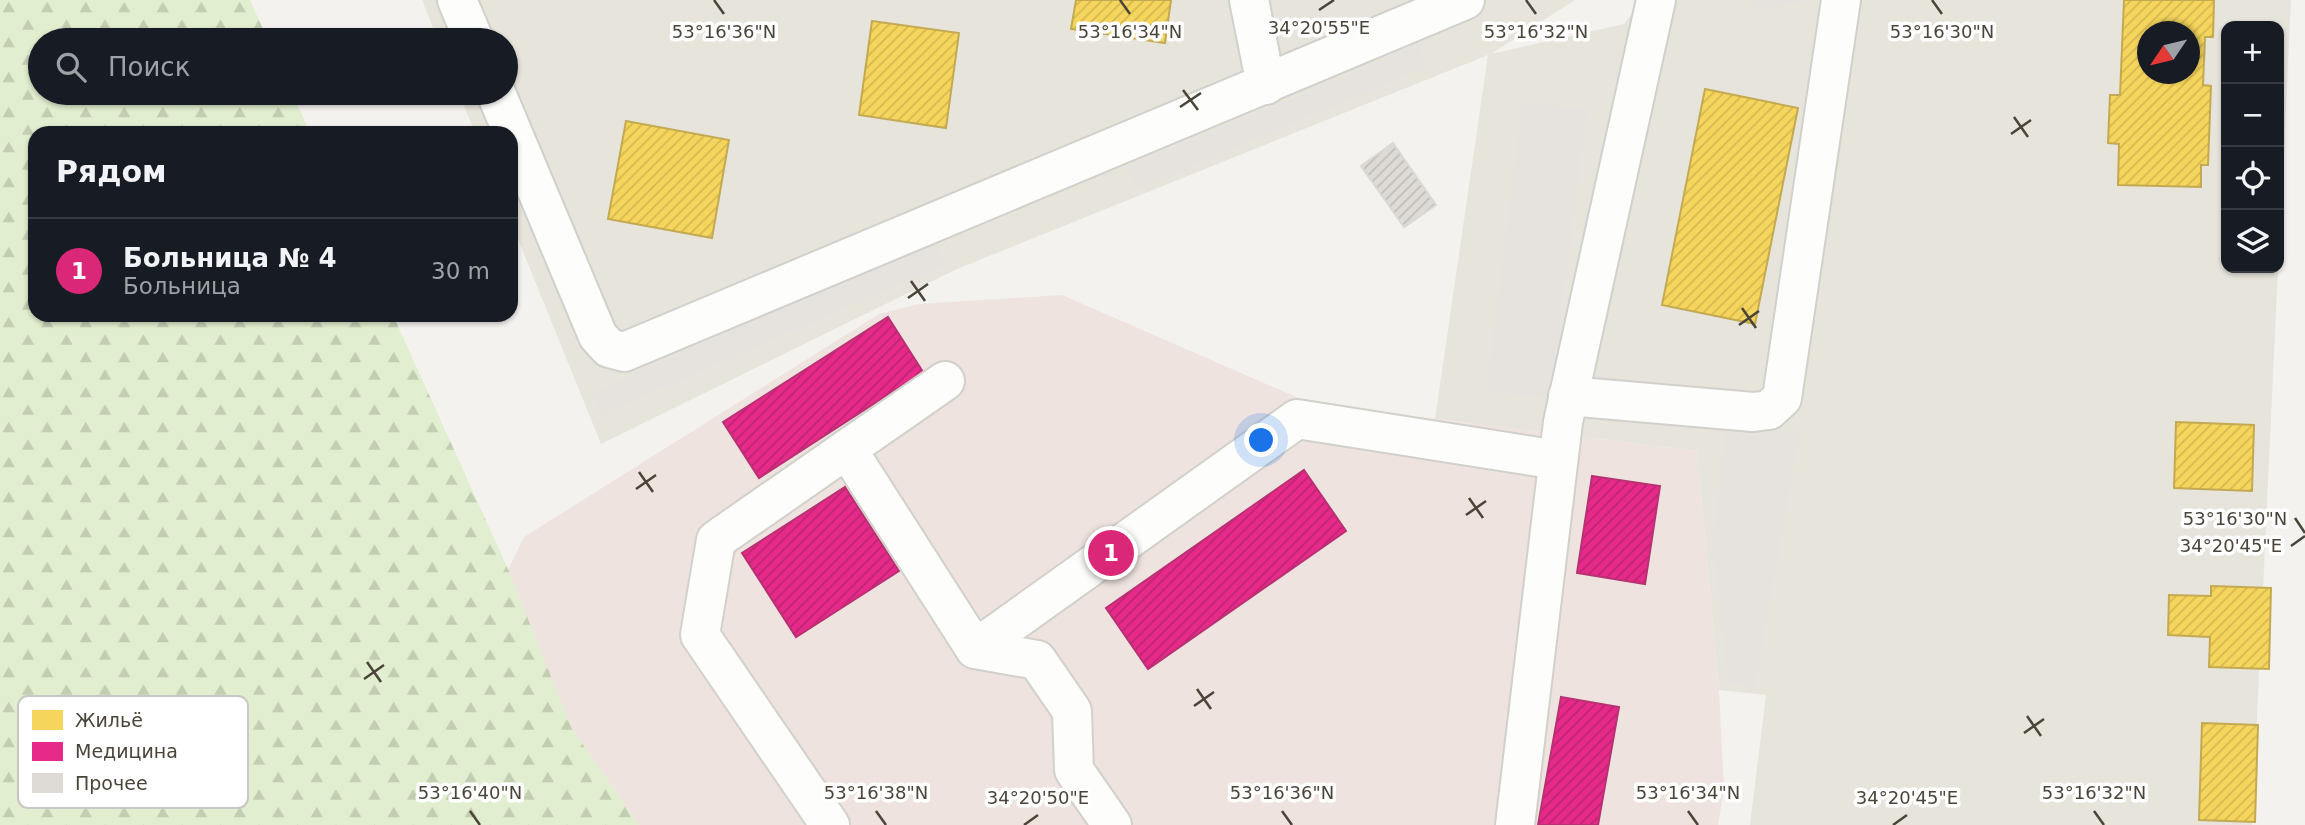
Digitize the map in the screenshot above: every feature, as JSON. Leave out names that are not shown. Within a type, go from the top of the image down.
[{"type":"lane","points":[[457,0],[469,28]]},
{"type":"lane","points":[[1249,0],[1266,85]]},
{"type":"lane","points":[[1515,825],[1568,396],[1656,0]]},
{"type":"lane","points":[[1568,396],[1753,412],[1769,410],[1782,398],[1841,0]]},
{"type":"lane","points":[[518,145],[598,335],[609,348],[624,352],[1266,85],[1454,3]]},
{"type":"lane","points":[[501,105],[510,126]]},
{"type":"lane","points":[[830,825],[700,635],[716,540],[946,382]]},
{"type":"lane","points":[[975,649],[1297,419],[1558,460]]},
{"type":"lane","points":[[847,449],[975,649],[1037,660],[1072,711],[1074,771],[1112,825]]},
{"type":"shaded area","points":[[422,0],[1575,0],[1491,54],[1624,24],[1642,0],[2291,0],[2284,151],[2284,21],[2221,21],[2221,273],[2278,273],[2252,825],[1750,825],[1766,695],[1719,690],[1697,451],[1435,419],[1488,55],[957,269],[601,444],[518,239],[518,126],[472,126],[464,105],[518,105],[518,28],[433,28]]},
{"type":"shaded area","points":[[1751,0],[1812,0],[1753,11]]},
{"type":"shaded area","points":[[1419,46],[1428,67],[1135,190],[1126,168]]},
{"type":"shaded area","points":[[1522,102],[1587,110],[1551,399],[1486,391]]},
{"type":"shaded area","points":[[935,242],[945,265],[601,415],[591,393]]},
{"type":"shaded area","points":[[1062,295],[1326,410],[1435,419],[1697,451],[1719,690],[1724,789],[1718,825],[639,825],[572,729],[508,570],[524,537],[879,314],[919,304]]},
{"type":"shaded area","points":[[1725,431],[1800,433],[1755,687],[1728,684],[1712,543]]},
{"type":"green space","points":[[0,0],[250,0],[263,28],[28,28],[28,105],[297,105],[307,126],[28,126],[28,322],[396,322],[508,569],[572,729],[639,825],[0,825]]},
{"type":"building: Жильё","points":[[1076,0],[1171,0],[1165,43],[1071,29]]},
{"type":"building: Жильё","points":[[2124,0],[2214,0],[2213,37],[2205,37],[2203,85],[2211,86],[2208,165],[2201,165],[2201,187],[2118,185],[2119,144],[2108,143],[2110,95],[2120,95]]},
{"type":"building: Жильё","points":[[872,21],[959,33],[946,128],[859,115]]},
{"type":"building: Жильё","points":[[1705,89],[1798,108],[1755,324],[1662,305]]},
{"type":"building: Жильё","points":[[626,121],[729,140],[712,238],[608,219]]},
{"type":"building: Жильё","points":[[2176,422],[2254,425],[2252,491],[2174,488]]},
{"type":"building: Жильё","points":[[2211,586],[2271,588],[2269,669],[2209,667],[2210,637],[2168,635],[2169,595],[2211,596]]},
{"type":"building: Жильё","points":[[2202,723],[2258,725],[2255,822],[2199,820]]},
{"type":"building: Медицина","points":[[888,317],[923,372],[759,478],[723,422]]},
{"type":"building: Медицина","points":[[1304,470],[1346,531],[1148,669],[1106,608]]},
{"type":"building: Медицина","points":[[1592,476],[1660,486],[1645,584],[1577,573]]},
{"type":"building: Медицина","points":[[845,487],[899,571],[796,637],[742,553]]},
{"type":"building: Медицина","points":[[1561,697],[1619,707],[1598,825],[1538,825]]},
{"type":"building: Прочее","points":[[1393,143],[1436,205],[1404,227],[1361,166]]},
{"type":"place","name":"Больница № 4","points":[[1111,553]]}]
